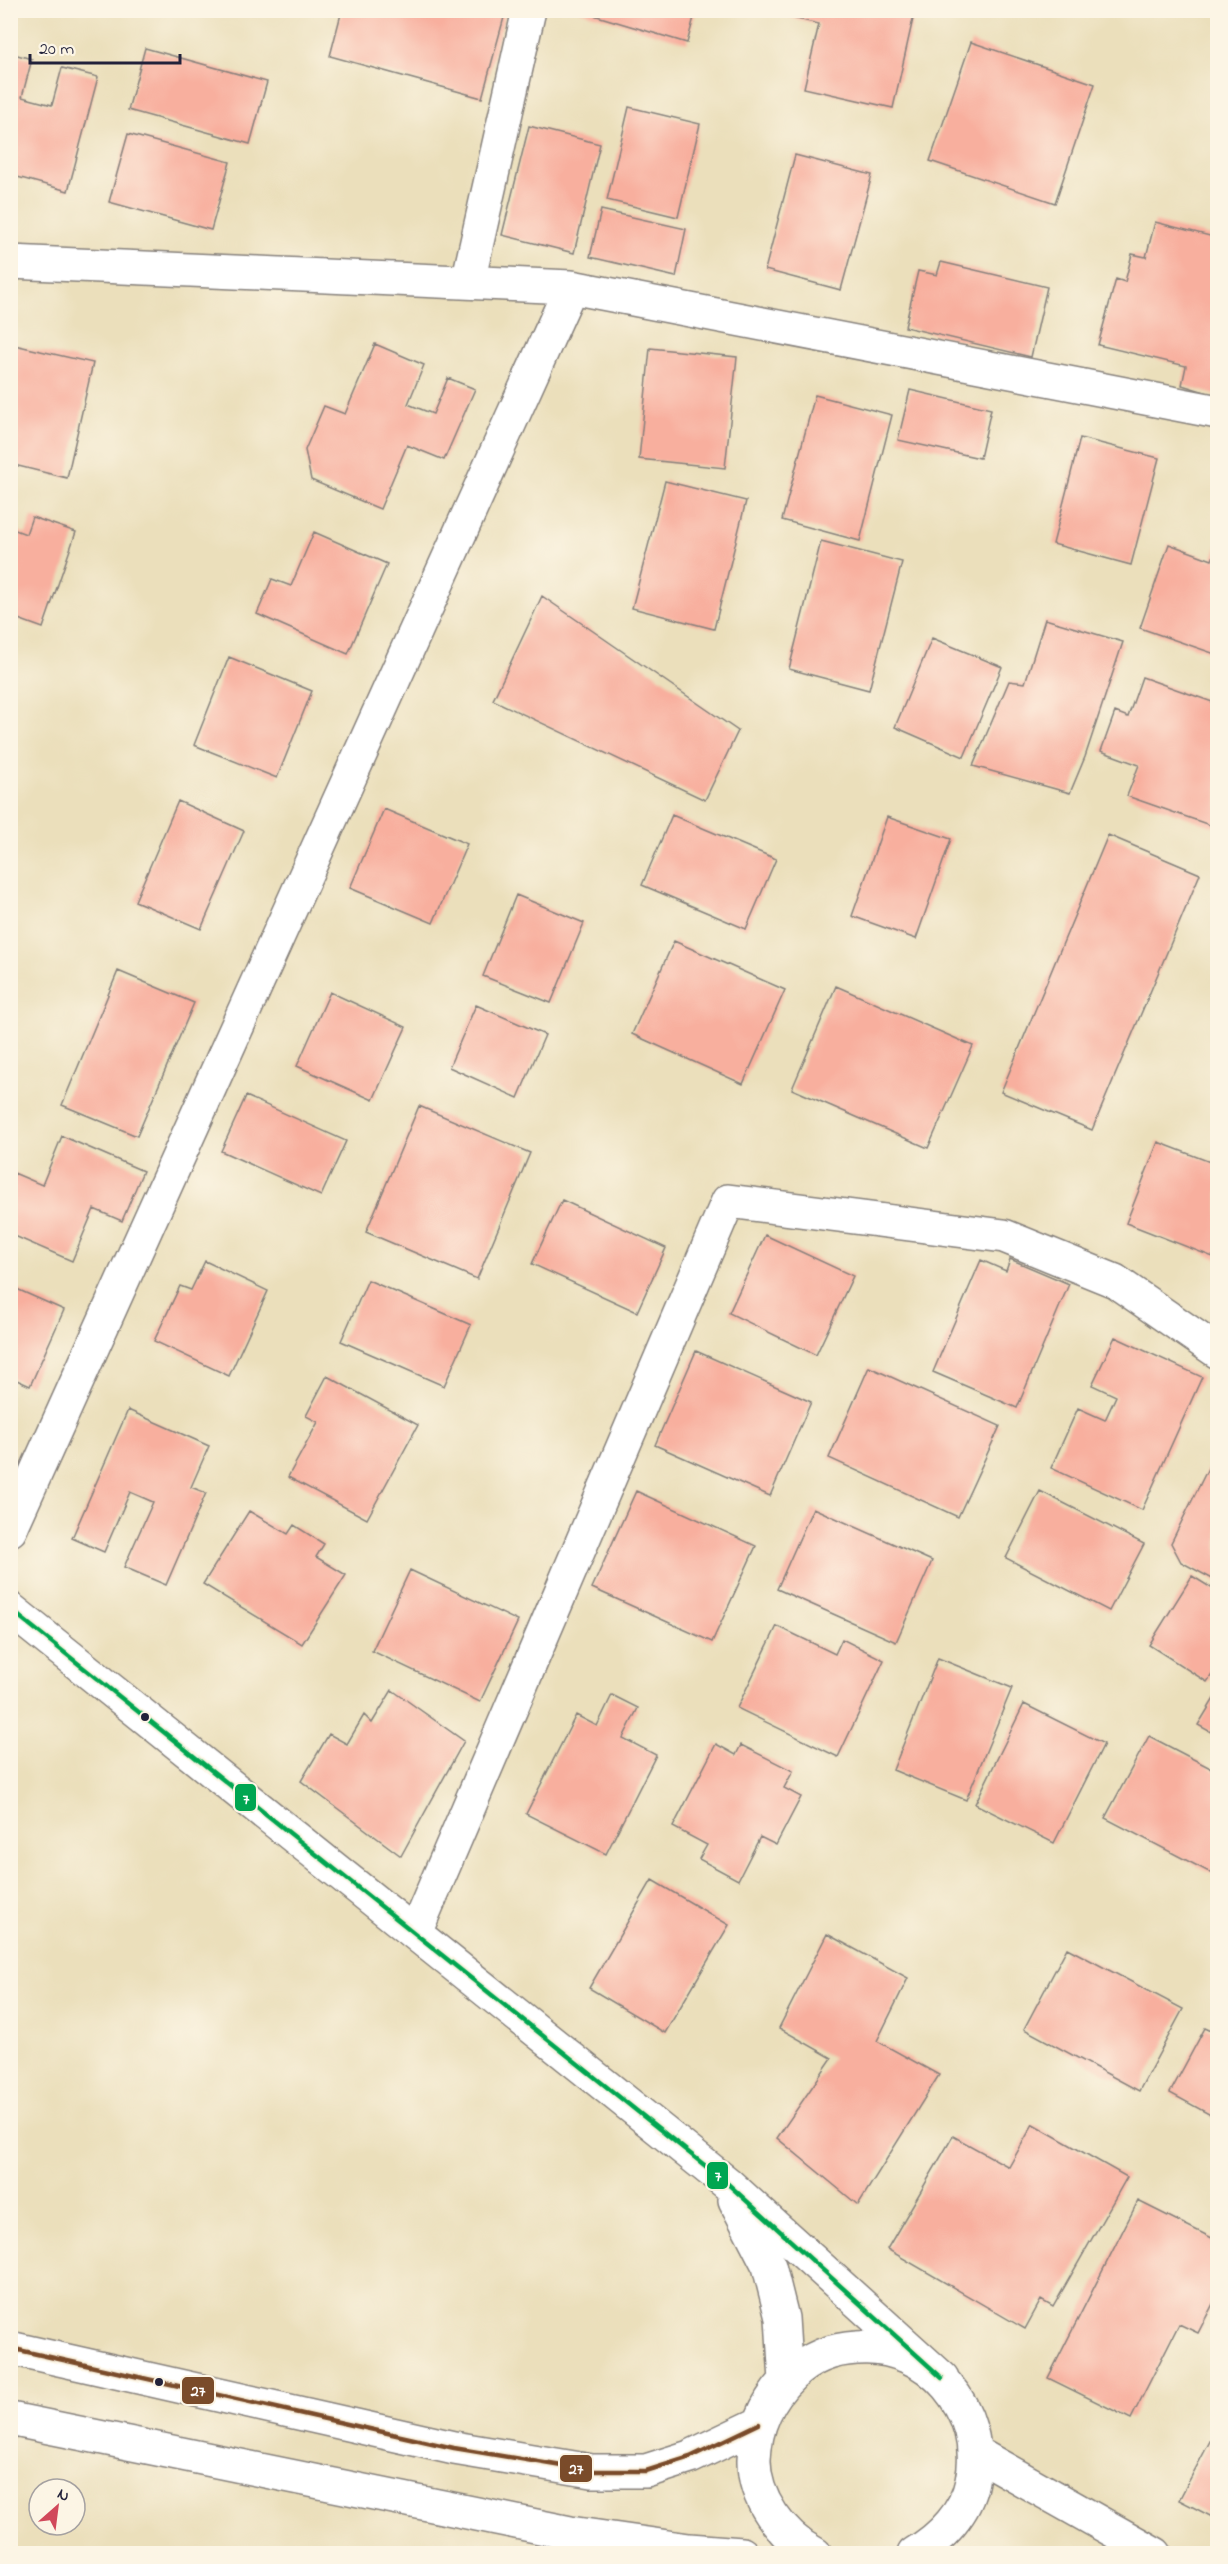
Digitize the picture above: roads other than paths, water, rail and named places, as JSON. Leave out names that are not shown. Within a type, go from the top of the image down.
[{"type":"street","points":[[468,282],[529,10]]},
{"type":"street","points":[[10,262],[571,286],[1218,412]]},
{"type":"street","points":[[10,1530],[571,286]]},
{"type":"street","points":[[415,1933],[728,1201],[1004,1236],[1115,1281],[1218,1352]]},
{"type":"street","points":[[10,1608],[728,2184],[942,2378],[964,2408],[974,2452],[972,2482],[957,2517],[934,2542],[914,2553]]},
{"type":"street","points":[[728,2184],[769,2266],[782,2318],[786,2381]]},
{"type":"street","points":[[816,2553],[804,2548],[778,2525],[761,2495],[754,2461],[759,2424],[776,2390],[803,2365],[837,2349],[875,2346],[911,2356],[942,2378]]},
{"type":"street","points":[[10,2348],[454,2448],[592,2471],[646,2470],[690,2457],[759,2424]]},
{"type":"street","points":[[10,2420],[570,2533],[688,2550],[742,2553]]},
{"type":"street","points":[[974,2452],[1155,2553]]}]
